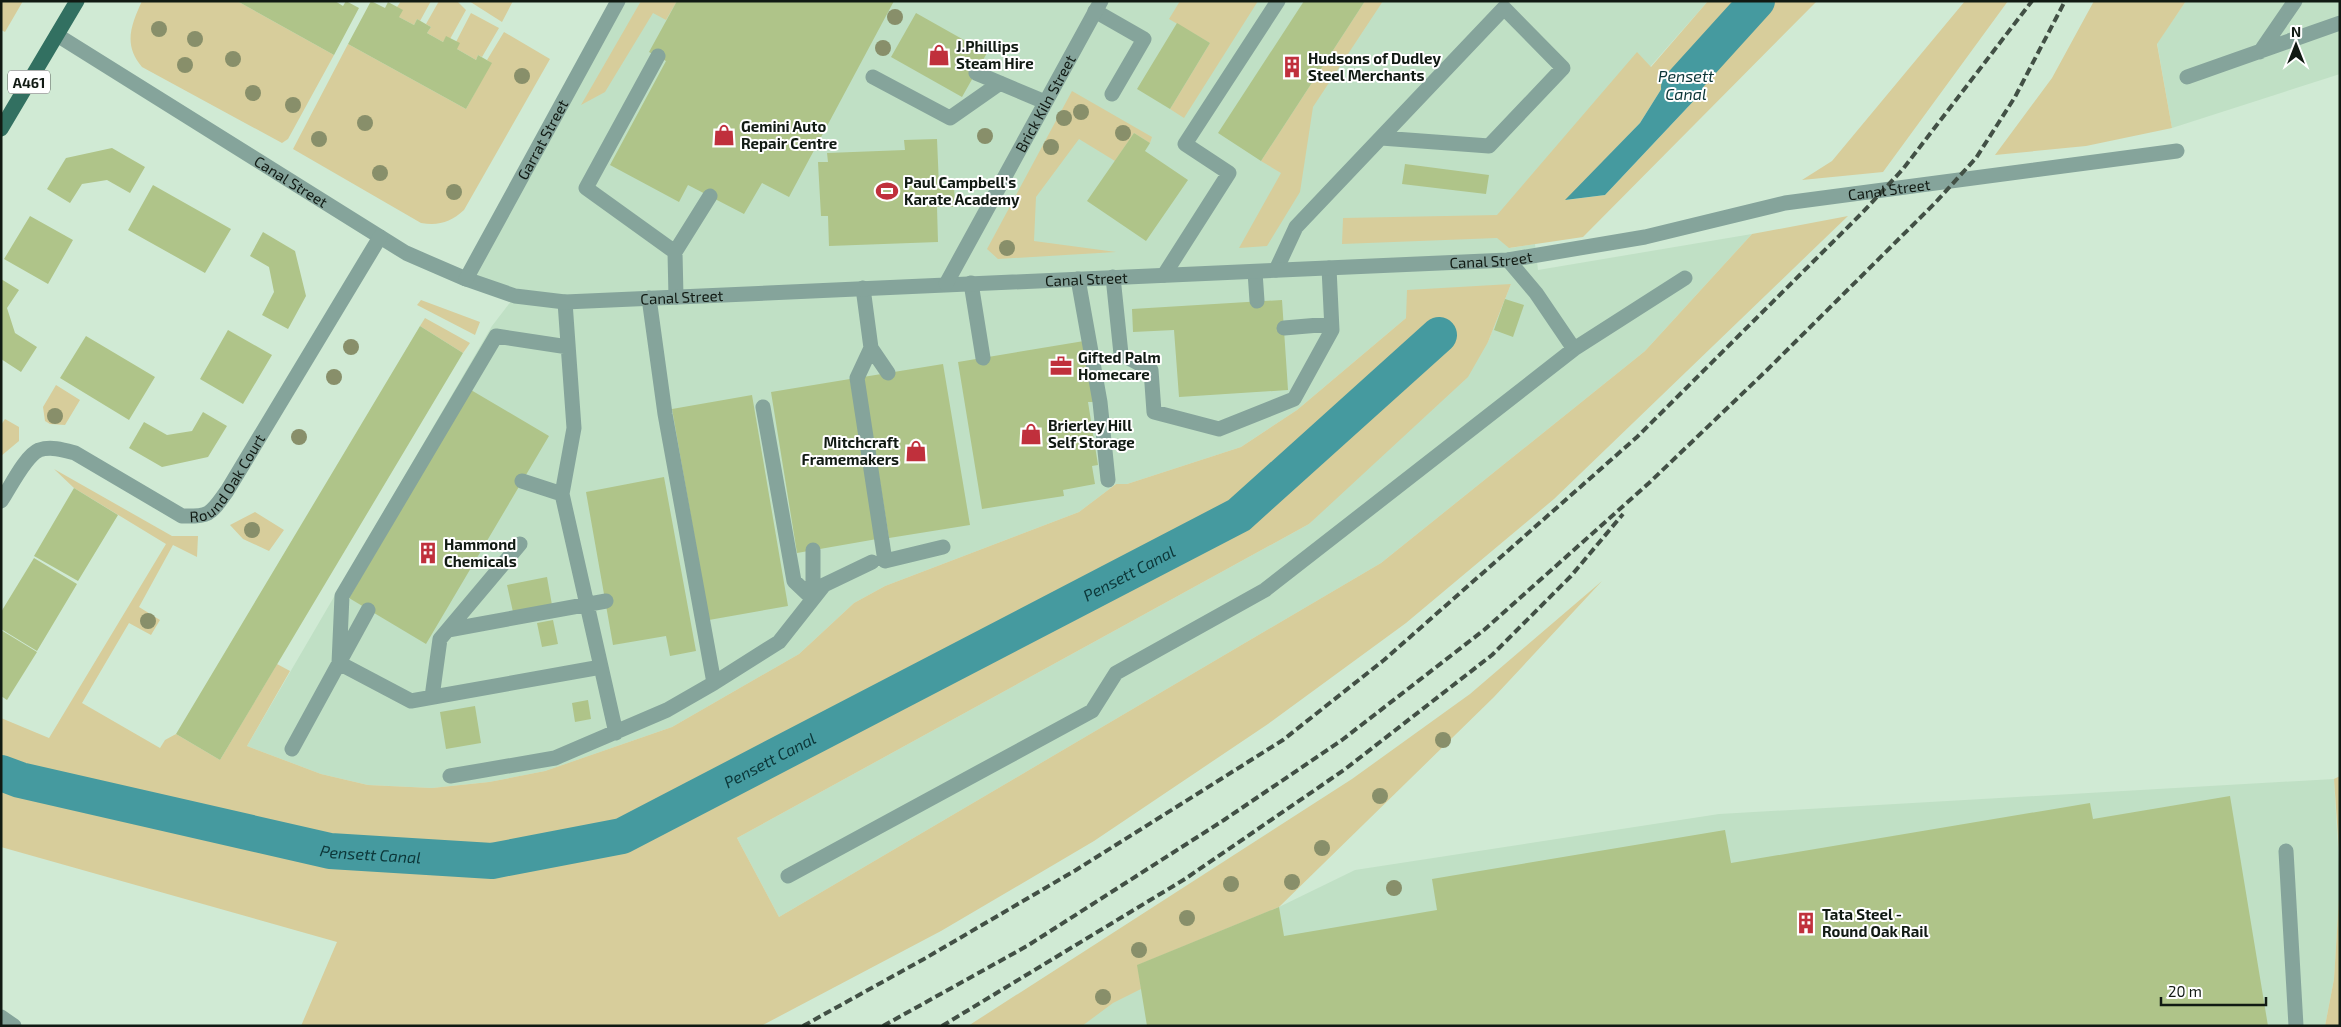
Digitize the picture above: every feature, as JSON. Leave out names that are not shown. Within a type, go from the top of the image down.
[{"type":"main road","name":"A461","points":[[1,129],[77,1]]},
{"type":"street","name":"Garrat Street","points":[[466,278],[618,1]]},
{"type":"street","points":[[1164,275],[1229,173],[1185,144],[1278,1]]},
{"type":"street","points":[[2260,52],[2295,1]]},
{"type":"street","points":[[1276,270],[1296,227],[1508,5],[1563,68],[1489,146],[1381,138]]},
{"type":"street","points":[[1098,6],[1144,39],[1112,94]]},
{"type":"street","name":"Brick Kiln Street","points":[[946,284],[1098,6]]},
{"type":"street","points":[[2186,77],[2340,23]]},
{"type":"street","name":"Canal Street","points":[[57,35],[406,253],[515,296],[565,302],[1508,260],[1645,236],[1785,203],[2177,151]]},
{"type":"street","points":[[658,56],[586,188],[675,252]]},
{"type":"street","points":[[976,73],[1045,102]]},
{"type":"street","points":[[873,77],[950,118],[1000,83]]},
{"type":"street","points":[[676,297],[675,252],[710,196]]},
{"type":"street","name":"Round Oak Court","points":[[1,502],[26,463],[39,451],[58,448],[75,453],[182,516],[197,516],[211,513],[227,491],[380,236]]},
{"type":"street","points":[[1508,260],[1536,293],[1574,349]]},
{"type":"street","points":[[1113,277],[1121,354],[1151,370],[1154,412],[1219,429],[1294,399],[1332,330],[1329,268]]},
{"type":"street","points":[[1254,272],[1257,301]]},
{"type":"street","points":[[788,876],[1092,711],[1116,673],[1265,590],[1574,349],[1685,278]]},
{"type":"street","points":[[1078,279],[1100,402],[1108,480]]},
{"type":"street","points":[[971,283],[982,358]]},
{"type":"street","points":[[863,288],[871,348],[888,373]]},
{"type":"street","points":[[649,298],[665,414],[695,560],[714,683]]},
{"type":"street","points":[[565,302],[574,428],[562,494],[616,733]]},
{"type":"street","points":[[1284,328],[1331,324]]},
{"type":"street","points":[[339,664],[342,596],[496,336],[568,347]]},
{"type":"street","points":[[871,348],[856,378],[885,561],[943,547]]},
{"type":"street","points":[[762,407],[794,581],[814,599]]},
{"type":"street","points":[[522,482],[562,494]]},
{"type":"street","points":[[432,697],[440,639],[520,544]]},
{"type":"street","points":[[813,550],[814,599]]},
{"type":"street","points":[[450,776],[555,758],[668,710],[779,642],[824,585],[872,562]]},
{"type":"street","points":[[448,630],[606,601]]},
{"type":"street","points":[[292,749],[368,610]]},
{"type":"street","points":[[339,664],[411,701],[600,667]]},
{"type":"street","points":[[2286,851],[2296,1026]]},
{"type":"street","points":[[1,1017],[14,1026]]},
{"type":"shaded area","points":[[1,1],[23,1],[5,32],[1,30]]},
{"type":"shaded area","points":[[142,1],[237,1],[334,55],[288,139],[282,143],[142,67],[132,51],[131,35],[132,27]]},
{"type":"shaded area","points":[[401,1],[431,1],[420,21],[417,19],[414,25],[399,17],[397,7]]},
{"type":"shaded area","points":[[439,1],[457,1],[466,10],[450,39],[446,37],[443,42],[427,33],[431,27],[426,24]]},
{"type":"shaded area","points":[[469,1],[513,1],[502,22]]},
{"type":"shaded area","points":[[618,1],[1708,1],[1606,117],[1510,248],[1535,244],[1538,270],[1752,234],[1645,351],[1381,563],[779,917],[737,838],[1309,524],[1488,342],[1511,284],[1406,318],[1297,410],[1241,447],[1127,484],[1116,484],[1079,512],[885,586],[854,603],[799,654],[672,727],[545,771],[489,782],[432,788],[368,785],[321,774],[247,746],[492,326],[515,296],[466,279]]},
{"type":"shaded area","points":[[641,1],[677,1],[666,20],[653,13],[605,92],[581,105]]},
{"type":"shaded area","points":[[1180,1],[1258,1],[1184,118],[1170,109],[1210,43],[1169,19]]},
{"type":"shaded area","points":[[1365,1],[1383,1],[1313,107],[1300,192],[1267,246],[1239,248],[1281,173],[1261,161]]},
{"type":"shaded area","points":[[1708,1],[1817,1],[1583,237],[1509,248],[1497,238],[1342,244],[1343,218],[1497,215],[1637,52],[1651,67]],"holes":[[[1716,29],[1702,92],[1605,195],[1566,200],[1640,123],[1672,72]]]},
{"type":"shaded area","points":[[1965,1],[2008,1],[1883,172],[1802,180],[1832,161]]},
{"type":"shaded area","points":[[2094,1],[2186,1],[2157,44],[2172,128],[2086,146],[1995,155],[2052,78]]},
{"type":"shaded area","points":[[2186,1],[2340,1],[2340,74],[2172,128],[2157,43]]},
{"type":"shaded area","points":[[471,13],[499,28],[482,57],[478,55],[476,60],[457,49],[456,42]]},
{"type":"shaded area","points":[[504,32],[550,59],[464,210],[454,218],[433,224],[421,223],[293,149],[348,44],[466,109],[491,63],[487,60]]},
{"type":"shaded area","points":[[1072,91],[1152,137],[1150,143],[1134,133],[1115,161],[1079,139],[1036,197],[1034,241],[1116,252],[998,259],[987,249]]},
{"type":"shaded area","points":[[1848,216],[1554,499],[1406,623],[1268,724],[1094,841],[941,931],[761,1026],[301,1026],[337,942],[1,847],[1,718],[49,738],[166,544],[74,488],[54,469],[172,536],[198,536],[197,557],[173,545],[139,607],[160,620],[151,635],[129,623],[82,703],[160,748],[165,740],[176,734],[220,760],[277,664],[290,671],[247,746],[321,774],[368,785],[432,788],[489,782],[545,771],[672,727],[799,654],[854,603],[885,586],[1079,512],[1116,484],[1127,484],[1241,447],[1297,410],[1406,318],[1407,290],[1511,284],[1488,342],[1468,377],[1309,524],[737,838],[779,917],[1381,563],[1645,351],[1752,234]]},
{"type":"shaded area","points":[[421,300],[480,322],[475,335],[417,305]]},
{"type":"shaded area","points":[[425,318],[470,343],[463,353],[420,326]]},
{"type":"shaded area","points":[[56,385],[80,400],[65,425],[50,424],[45,421],[43,407]]},
{"type":"shaded area","points":[[5,419],[19,427],[19,441],[1,456],[1,425]]},
{"type":"shaded area","points":[[255,512],[284,530],[269,551],[243,539],[230,525]]},
{"type":"shaded area","points":[[1602,581],[1494,697],[1279,907],[1138,965],[1141,989],[1113,1003],[1082,1026],[968,1026],[1352,779],[1470,694]]},
{"type":"shaded area","points":[[2340,776],[2340,865],[2334,779]]},
{"type":"shaded area","name":"Tata Steel - Round Oak Rail","points":[[2334,779],[2340,883],[2334,979],[2325,1026],[1018,1026],[1137,965],[1279,907],[1355,870],[1719,814]]},
{"type":"shaded area","points":[[2340,883],[2340,1026],[2325,1026],[2334,979]]},
{"type":"water","name":"Pensett Canal","points":[[1716,28],[1702,92],[1605,195],[1565,200],[1640,123],[1672,72]]},
{"type":"building","points":[[237,1],[335,1],[343,6],[346,1],[359,8],[334,55]]},
{"type":"building","points":[[371,1],[385,8],[388,2],[403,10],[399,17],[414,25],[417,19],[431,27],[427,33],[443,42],[446,36],[460,43],[457,49],[476,60],[478,55],[492,63],[466,109],[348,44]]},
{"type":"building","name":"Gemini Auto Repair Centre","points":[[677,1],[894,1],[789,197],[762,183],[744,214],[688,185],[679,202],[610,165],[666,61],[649,52]]},
{"type":"building","name":"Hudsons of Dudley Steel Merchants","points":[[1304,1],[1365,1],[1261,161],[1218,133]]},
{"type":"building","name":"J.Phillips Steam Hire","points":[[916,13],[987,53],[962,97],[891,57]]},
{"type":"building","points":[[1177,23],[1210,43],[1170,109],[1137,89]]},
{"type":"building","points":[[1134,133],[1150,143],[1145,151],[1188,180],[1146,241],[1087,201]]},
{"type":"building","name":"Paul Campbell's Karate Academy","points":[[937,139],[939,186],[954,186],[955,207],[937,207],[938,242],[829,246],[828,216],[821,216],[818,162],[828,162],[827,153],[905,150],[904,140]]},
{"type":"building","points":[[112,148],[145,167],[130,193],[107,180],[82,184],[70,203],[47,189],[66,158]]},
{"type":"building","points":[[1405,164],[1489,175],[1486,194],[1402,184]]},
{"type":"building","points":[[153,185],[231,229],[205,273],[128,230]]},
{"type":"building","points":[[30,216],[73,240],[48,284],[4,259]]},
{"type":"building","points":[[263,232],[295,251],[306,296],[288,329],[262,315],[274,292],[269,267],[250,256]]},
{"type":"building","points":[[1,279],[19,290],[7,308],[15,333],[37,347],[21,372],[1,359]]},
{"type":"building","points":[[1505,299],[1524,305],[1513,337],[1494,330]]},
{"type":"building","points":[[1282,300],[1288,390],[1179,397],[1174,330],[1133,332],[1132,309]]},
{"type":"building","points":[[420,326],[463,353],[220,760],[176,734]]},
{"type":"building","points":[[228,330],[272,355],[243,404],[200,379]]},
{"type":"building","points":[[86,336],[155,377],[129,420],[60,378]]},
{"type":"building","name":"Brierley Hill Self Storage","points":[[1084,341],[1094,402],[1088,402],[1098,465],[1092,466],[1095,484],[1063,490],[1064,496],[982,509],[958,362]]},
{"type":"building","name":"Mitchcraft Framemakers","points":[[943,364],[970,525],[889,538],[863,377]]},
{"type":"building","points":[[850,379],[877,539],[797,553],[771,392]]},
{"type":"building","name":"Hammond Chemicals","points":[[471,390],[549,436],[426,644],[349,598]]},
{"type":"building","points":[[752,395],[788,606],[709,620],[672,409]]},
{"type":"building","points":[[203,412],[227,426],[208,457],[162,467],[129,448],[144,422],[167,435],[192,431]]},
{"type":"building","points":[[664,477],[696,651],[670,656],[666,636],[613,645],[586,492]]},
{"type":"building","points":[[74,488],[118,515],[78,581],[34,556]]},
{"type":"building","points":[[34,558],[77,584],[37,651],[1,629],[1,612]]},
{"type":"building","name":"Hammond Chemicals","points":[[547,577],[552,605],[513,612],[507,585]]},
{"type":"building","points":[[553,620],[558,644],[542,647],[537,623]]},
{"type":"building","points":[[1,630],[37,652],[7,700],[1,696]]},
{"type":"building","points":[[588,700],[591,719],[575,722],[572,703]]},
{"type":"building","points":[[475,706],[481,743],[446,749],[440,712]]},
{"type":"building","name":"Tata Steel - Round Oak Rail","points":[[2230,796],[2268,1026],[1147,1026],[1137,965],[1279,907],[1284,936],[1437,910],[1432,879],[1725,830],[1731,863],[2090,803],[2093,819]]},
{"type":"waterway","name":"Pensett Canal","points":[[1679,87],[1757,1]]},
{"type":"waterway","name":"Pensett Canal","points":[[1,773],[20,780],[330,851],[492,861],[622,836],[1239,515],[1439,335]]},
{"type":"railway","points":[[803,1026],[924,959],[1076,870],[1283,740],[1384,660],[1637,437],[1862,213],[1903,169],[2032,1]]},
{"type":"railway","points":[[883,1026],[1027,946],[1224,820],[1342,740],[1484,630],[1649,483],[1767,370],[1935,203],[1976,158],[2015,97],[2065,1]]},
{"type":"railway","points":[[942,1026],[1185,879],[1344,770],[1492,655],[1571,576],[1623,514]]},
{"type":"place","name":"J.Phillips Steam Hire","points":[[939,55]]},
{"type":"place","name":"Hudsons of Dudley Steel Merchants","points":[[1292,67]]},
{"type":"place","name":"Gemini Auto Repair Centre","points":[[724,135]]},
{"type":"place","name":"Paul Campbell's Karate Academy","points":[[887,191]]},
{"type":"place","name":"Gifted Palm Homecare","points":[[1061,366]]},
{"type":"place","name":"Brierley Hill Self Storage","points":[[1031,434]]},
{"type":"place","name":"Mitchcraft Framemakers","points":[[916,451]]},
{"type":"place","name":"Hammond Chemicals","points":[[428,553]]},
{"type":"place","name":"Tata Steel - Round Oak Rail","points":[[1806,923]]}]
